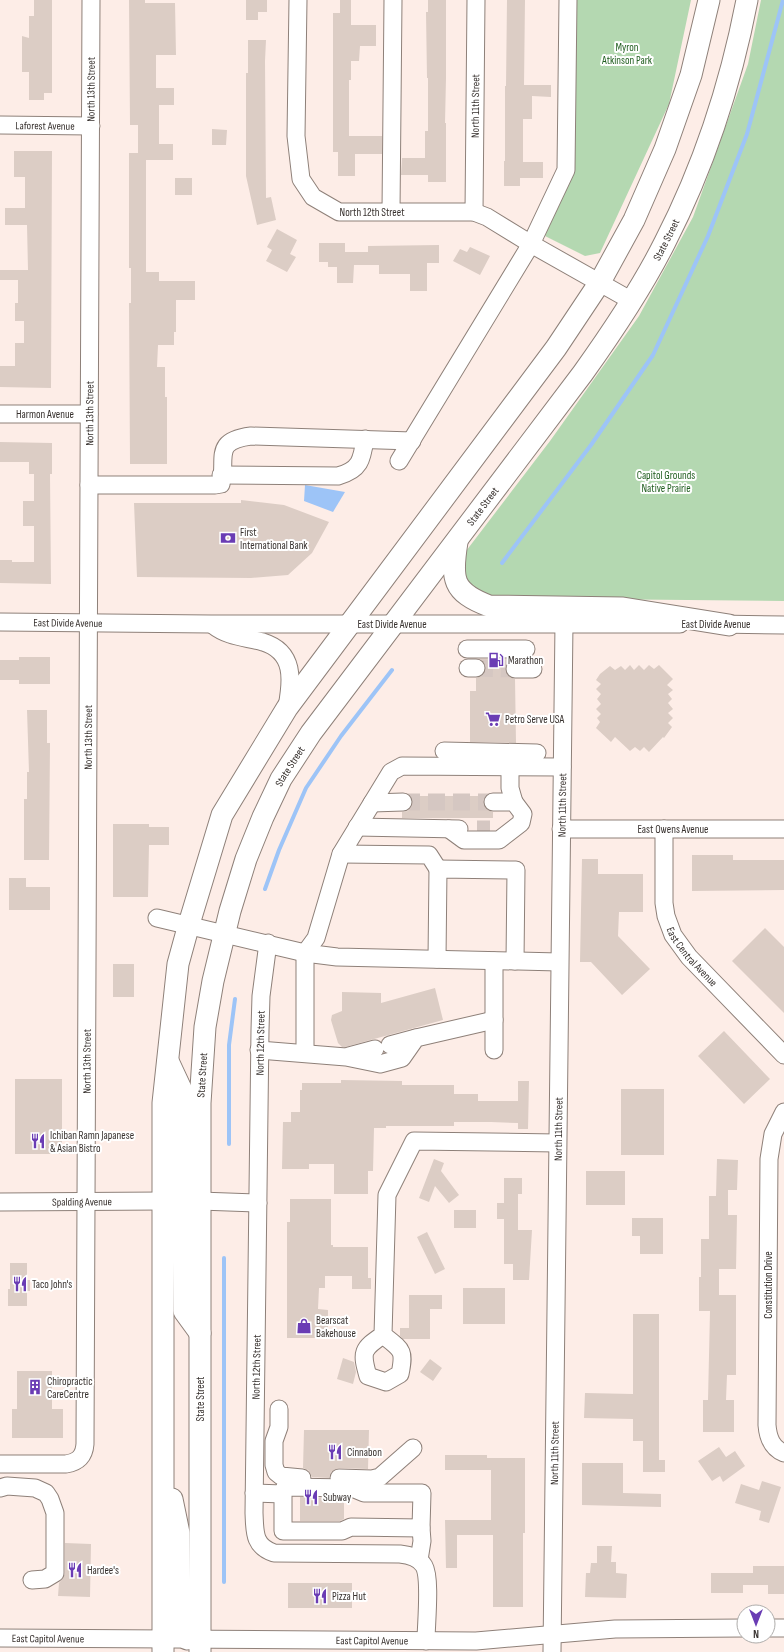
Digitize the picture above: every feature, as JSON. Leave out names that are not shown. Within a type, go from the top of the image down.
[{"type":"main road","points":[[182,1644],[163,1458],[163,1103],[178,964],[188,924],[222,816],[287,708],[556,348],[600,282],[634,220],[665,149],[691,75],[709,0]]},
{"type":"main road","name":"State Street","points":[[182,1644],[200,1332],[200,1103],[205,1034],[213,981],[224,934],[246,859],[262,817],[281,779],[311,733],[395,624],[583,373],[608,339],[632,301],[666,241],[700,163],[726,87],[747,0]]},
{"type":"main road","points":[[457,541],[453,573],[456,583],[463,592],[472,599],[489,606],[623,608],[729,625]]},
{"type":"main road","points":[[167,1060],[182,1091],[182,1188],[184,1194],[191,1199],[200,1201]]},
{"type":"main road","points":[[163,1201],[176,1202],[180,1205],[183,1211],[184,1311],[200,1332]]},
{"type":"street","name":"North 13th Street","points":[[0,1464],[66,1464],[81,1458],[85,1444],[91,0]]},
{"type":"street","name":"North 12th Street","points":[[298,0],[296,136],[301,179],[313,197],[339,212],[474,212],[487,217],[531,244],[632,301]]},
{"type":"street","points":[[391,211],[394,0]]},
{"type":"street","name":"North 11th Street","points":[[474,212],[476,0]]},
{"type":"street","points":[[399,461],[531,244],[566,170],[568,0]]},
{"type":"street","name":"Laforest Avenue","points":[[0,125],[91,126]]},
{"type":"street","name":"Harmon Avenue","points":[[0,414],[89,414]]},
{"type":"street","points":[[89,484],[221,484],[223,452],[229,442],[236,438],[251,436],[412,440]]},
{"type":"street","points":[[222,475],[338,476],[348,474],[356,469],[363,455],[365,439]]},
{"type":"street","name":"East Divide Avenue","points":[[0,622],[784,625]]},
{"type":"street","points":[[211,624],[227,634],[271,646],[286,658],[291,677],[287,708]]},
{"type":"street","name":"North 11th Street","points":[[552,1652],[564,624]]},
{"type":"street","points":[[467,648],[526,648]]},
{"type":"street","points":[[515,669],[533,669]]},
{"type":"street","points":[[444,751],[537,753]]},
{"type":"street","points":[[305,1054],[305,953],[316,938],[341,854],[391,772],[402,766],[562,767]]},
{"type":"street","points":[[449,829],[464,840],[499,840],[521,823],[522,814],[514,802],[510,788],[510,767]]},
{"type":"street","points":[[372,803],[402,802]]},
{"type":"street","points":[[493,802],[514,802]]},
{"type":"street","points":[[357,826],[449,829],[515,829]]},
{"type":"street","name":"East Owens Avenue","points":[[561,830],[784,829]]},
{"type":"street","name":"East Central Avenue","points":[[664,830],[664,903],[666,916],[674,936],[688,957],[784,1055]]},
{"type":"street","points":[[341,854],[429,855],[438,869],[437,959]]},
{"type":"street","points":[[438,869],[516,870],[515,961]]},
{"type":"street","points":[[157,918],[188,924],[305,953],[338,957],[559,962]]},
{"type":"street","name":"North 12th Street","points":[[268,943],[261,996],[259,1050],[254,1493],[256,1535],[262,1547],[268,1551],[280,1554],[400,1554],[414,1557],[419,1560]]},
{"type":"street","points":[[494,960],[494,1050]]},
{"type":"street","points":[[346,1057],[416,1038],[494,1020]]},
{"type":"street","points":[[259,1050],[346,1057],[380,1064],[402,1058],[416,1038]]},
{"type":"street","name":"Constitution Drive","points":[[784,1112],[773,1134],[769,1159],[766,1426],[770,1440],[774,1446],[784,1453]]},
{"type":"street","points":[[383,1335],[387,1195],[414,1141],[557,1143]]},
{"type":"street","name":"Spalding Avenue","points":[[0,1202],[163,1201]]},
{"type":"street","points":[[200,1201],[258,1203]]},
{"type":"street","points":[[279,1410],[279,1427],[274,1442],[274,1465],[278,1474],[285,1477],[376,1478],[384,1474],[413,1448]]},
{"type":"street","points":[[0,1488],[8,1486],[35,1488],[46,1493],[54,1506],[55,1573],[45,1579],[32,1580]]},
{"type":"street","points":[[421,1528],[351,1527],[342,1531],[283,1531],[283,1494],[285,1487],[352,1488],[364,1493],[422,1493],[422,1541],[419,1560],[424,1566],[427,1580],[426,1641]]},
{"type":"street","points":[[254,1493],[283,1494]]},
{"type":"street","name":"East Capitol Avenue","points":[[0,1638],[272,1646],[495,1640],[595,1630],[636,1628],[736,1628]]},
{"type":"green space","name":"Myron Atkinson Park","points":[[576,0],[691,0],[669,104],[600,253],[585,256],[545,236],[571,177]]},
{"type":"green space","name":"Capitol Grounds Native Prairie","points":[[761,0],[784,0],[784,601],[482,598],[459,580],[460,559],[550,441],[639,316],[693,217],[748,64]]},
{"type":"water","points":[[305,485],[345,492],[333,512],[304,501]]},
{"type":"building","points":[[34,0],[52,0],[52,93],[44,93],[44,100],[29,100],[29,72],[22,72],[22,36],[29,38],[29,16],[34,16]]},
{"type":"building","points":[[129,0],[145,0],[145,3],[175,3],[176,55],[156,55],[156,88],[174,88],[174,105],[159,105],[159,144],[173,144],[173,160],[146,160],[146,272],[159,272],[159,281],[195,281],[195,300],[176,300],[176,332],[174,332],[174,345],[158,345],[157,367],[165,367],[165,397],[167,397],[167,464],[130,464],[129,303],[131,303],[131,268],[129,268],[129,153],[138,153],[138,125],[130,125]]},
{"type":"building","points":[[246,0],[267,0],[267,12],[258,12],[258,20],[246,20]]},
{"type":"building","points":[[340,0],[351,0],[351,25],[376,25],[376,46],[360,46],[359,61],[351,61],[351,80],[349,80],[349,136],[382,136],[382,154],[355,154],[355,176],[338,176],[338,152],[333,152],[333,13],[340,13]]},
{"type":"building","points":[[428,0],[446,0],[446,182],[428,182],[428,175],[401,175],[402,158],[425,158],[425,131],[428,131],[426,12],[428,12]]},
{"type":"building","points":[[507,0],[525,0],[524,85],[551,85],[551,97],[532,96],[532,119],[523,119],[523,162],[543,162],[543,178],[520,178],[520,186],[504,186]]},
{"type":"building","points":[[248,40],[266,40],[266,198],[271,197],[276,220],[257,225],[246,176],[246,73],[248,73]]},
{"type":"building","points":[[212,129],[227,130],[226,145],[212,145]]},
{"type":"building","points":[[14,151],[52,151],[51,388],[0,387],[0,366],[15,366],[15,343],[24,343],[24,321],[15,321],[15,303],[18,303],[18,280],[0,280],[0,270],[28,270],[27,225],[5,225],[5,208],[25,208],[25,177],[14,177]]},
{"type":"building","points":[[175,178],[192,178],[192,195],[175,195]]},
{"type":"building","points":[[277,229],[297,240],[290,254],[296,257],[287,272],[266,261],[272,250],[267,247]]},
{"type":"building","points":[[319,243],[345,243],[345,252],[368,252],[368,246],[439,245],[439,263],[427,263],[427,291],[410,291],[410,274],[379,274],[379,265],[354,265],[353,283],[337,283],[337,267],[328,267],[328,262],[319,262]]},
{"type":"building","points":[[470,247],[490,256],[480,275],[453,261],[460,249],[467,252]]},
{"type":"building","points":[[0,442],[52,443],[52,474],[50,474],[51,584],[0,583],[0,560],[12,560],[12,562],[34,562],[34,526],[23,526],[23,501],[34,501],[34,474],[29,474],[29,462],[0,462]]},
{"type":"building","name":"First International Bank","points":[[241,500],[284,505],[329,522],[312,553],[288,575],[251,578],[137,577],[134,503],[241,503]]},
{"type":"building","points":[[19,657],[50,657],[50,684],[19,684],[19,680],[0,680],[0,660],[19,660]]},
{"type":"building","name":"Petro Serve USA","points":[[480,659],[515,659],[510,660],[505,669],[510,677],[515,679],[516,743],[470,742],[470,691],[476,691],[476,678],[481,676],[486,668]]},
{"type":"building","points":[[630,665],[634,670],[639,665],[644,670],[649,665],[654,669],[659,665],[673,679],[667,685],[673,690],[668,694],[672,699],[668,703],[673,709],[668,713],[673,718],[668,723],[672,727],[664,738],[663,737],[649,752],[644,747],[640,751],[635,747],[630,751],[615,737],[611,742],[596,728],[600,722],[597,718],[601,714],[596,709],[601,704],[597,699],[601,694],[596,689],[601,684],[596,680],[600,674],[610,666],[615,670],[621,666],[625,670]]},
{"type":"building","points":[[27,710],[47,710],[47,743],[50,743],[49,860],[24,860],[24,799],[27,799],[27,772],[29,772]]},
{"type":"building","points":[[411,796],[485,796],[483,802],[484,807],[493,812],[493,818],[402,818],[402,812],[408,811],[412,806],[413,801]]},
{"type":"building","points":[[113,824],[149,824],[149,827],[169,827],[169,845],[149,845],[148,897],[113,897]]},
{"type":"building","points":[[692,855],[733,855],[733,860],[784,860],[784,890],[692,891]]},
{"type":"building","points":[[582,859],[598,859],[598,874],[643,874],[643,912],[619,912],[618,936],[650,969],[622,995],[591,962],[580,962]]},
{"type":"building","points":[[9,878],[26,878],[26,887],[50,887],[50,910],[9,910]]},
{"type":"building","points":[[765,928],[784,947],[784,1013],[732,961]]},
{"type":"building","points":[[113,964],[134,964],[134,997],[113,997]]},
{"type":"building","points":[[435,988],[443,1020],[345,1047],[342,1047],[338,1043],[331,1020],[332,1015],[342,1011],[342,992],[381,993],[381,1003]]},
{"type":"building","points":[[724,1031],[770,1079],[744,1104],[698,1056]]},
{"type":"building","points":[[15,1079],[62,1079],[62,1154],[15,1154]]},
{"type":"building","points":[[341,1080],[402,1081],[402,1085],[454,1085],[454,1094],[478,1094],[478,1101],[518,1101],[518,1081],[529,1081],[528,1129],[518,1129],[518,1123],[491,1122],[454,1122],[454,1126],[386,1126],[386,1128],[374,1128],[373,1171],[368,1171],[368,1194],[334,1194],[334,1164],[309,1164],[309,1169],[282,1169],[283,1122],[291,1122],[291,1112],[300,1112],[300,1090],[302,1090],[302,1083],[341,1083]]},
{"type":"building","points":[[621,1089],[664,1089],[664,1155],[621,1155]]},
{"type":"building","points":[[434,1159],[444,1163],[441,1171],[459,1195],[449,1203],[435,1186],[429,1202],[419,1198]]},
{"type":"building","points":[[717,1159],[738,1160],[737,1190],[728,1190],[728,1215],[737,1215],[736,1269],[719,1269],[719,1295],[736,1295],[736,1375],[727,1375],[726,1400],[734,1400],[734,1432],[703,1432],[703,1400],[708,1400],[710,1311],[699,1311],[699,1277],[701,1277],[701,1239],[709,1239],[709,1196],[716,1196]]},
{"type":"building","points":[[586,1171],[625,1171],[625,1205],[586,1205]]},
{"type":"building","points":[[504,1178],[522,1178],[522,1194],[518,1194],[518,1230],[532,1230],[529,1280],[513,1280],[513,1264],[504,1264],[504,1219],[497,1219],[497,1203],[504,1203]]},
{"type":"building","points":[[290,1199],[331,1199],[331,1245],[333,1245],[333,1247],[368,1247],[368,1278],[371,1278],[371,1289],[352,1289],[352,1276],[325,1276],[325,1288],[319,1288],[318,1309],[328,1310],[328,1338],[287,1338],[287,1222],[290,1222]]},
{"type":"building","points":[[454,1210],[476,1210],[476,1228],[454,1228]]},
{"type":"building","points":[[632,1218],[663,1218],[663,1254],[640,1254],[640,1236],[632,1236]]},
{"type":"building","points":[[427,1232],[445,1269],[435,1274],[417,1237]]},
{"type":"building","name":"Taco John's","points":[[10,1263],[27,1263],[27,1280],[30,1280],[30,1291],[27,1291],[27,1306],[8,1306],[8,1289],[10,1289]]},
{"type":"building","points":[[463,1288],[505,1288],[505,1324],[463,1324]]},
{"type":"building","points":[[409,1295],[442,1295],[442,1309],[430,1309],[430,1339],[403,1339],[400,1336],[400,1328],[409,1328]]},
{"type":"building","points":[[633,1314],[659,1314],[659,1460],[665,1460],[665,1472],[643,1472],[643,1441],[633,1441],[633,1419],[584,1418],[585,1393],[633,1394]]},
{"type":"building","points":[[343,1358],[354,1362],[356,1372],[353,1384],[337,1379]]},
{"type":"building","points":[[430,1359],[442,1368],[433,1381],[420,1372]]},
{"type":"building","points":[[17,1371],[52,1371],[52,1409],[63,1409],[63,1438],[12,1438],[12,1409],[17,1409]]},
{"type":"building","points":[[304,1430],[369,1430],[368,1469],[339,1468],[331,1472],[329,1478],[312,1477],[308,1470],[303,1468]]},
{"type":"building","points":[[719,1447],[726,1457],[735,1451],[745,1466],[723,1482],[720,1476],[712,1481],[698,1461]]},
{"type":"building","points":[[445,1455],[487,1455],[487,1458],[525,1458],[523,1607],[493,1607],[493,1535],[457,1535],[457,1568],[446,1568],[445,1520],[491,1520],[491,1470],[445,1470]]},
{"type":"building","points":[[582,1463],[623,1463],[623,1493],[661,1494],[661,1507],[582,1505]]},
{"type":"building","points":[[762,1481],[781,1487],[769,1523],[759,1520],[761,1511],[735,1503],[741,1484],[759,1490]]},
{"type":"building","points":[[300,1497],[344,1498],[344,1519],[340,1521],[300,1521]]},
{"type":"building","name":"Hardee's","points":[[65,1543],[91,1544],[90,1597],[58,1596],[59,1583],[65,1573]]},
{"type":"building","points":[[597,1546],[612,1546],[611,1562],[616,1562],[616,1573],[627,1574],[626,1598],[585,1597],[586,1573],[590,1573],[591,1563],[597,1563]]},
{"type":"building","points":[[753,1566],[784,1566],[784,1594],[768,1594],[768,1585],[743,1585],[743,1593],[711,1593],[711,1573],[753,1573]]},
{"type":"building","name":"Pizza Hut","points":[[288,1583],[352,1583],[352,1608],[288,1608]]},
{"type":"waterway","points":[[502,563],[591,445],[653,355],[708,236],[747,134],[783,0]]},
{"type":"waterway","points":[[265,889],[279,850],[306,788],[341,736],[392,670]]},
{"type":"waterway","points":[[229,1144],[229,1045],[235,999]]},
{"type":"waterway","points":[[224,1258],[224,1582]]},
{"type":"tunnel","points":[[476,668],[515,669]]},
{"type":"tunnel","points":[[403,802],[493,802]]},
{"type":"tunnel","points":[[477,829],[490,829]]},
{"type":"place","name":"First International Bank","points":[[228,538]]},
{"type":"place","name":"Marathon","points":[[496,660]]},
{"type":"place","name":"Petro Serve USA","points":[[493,719]]},
{"type":"place","name":"Ichiban Ramn Japanese & Asian Bistro","points":[[38,1141]]},
{"type":"place","name":"Taco John's","points":[[20,1284]]},
{"type":"place","name":"Bearscat Bakehouse","points":[[304,1326]]},
{"type":"place","name":"Chiropractic CareCentre","points":[[35,1387]]},
{"type":"place","name":"Cinnabon","points":[[335,1452]]},
{"type":"place","name":"Subway","points":[[311,1497]]},
{"type":"place","name":"Hardee's","points":[[75,1570]]},
{"type":"place","name":"Pizza Hut","points":[[320,1596]]}]
